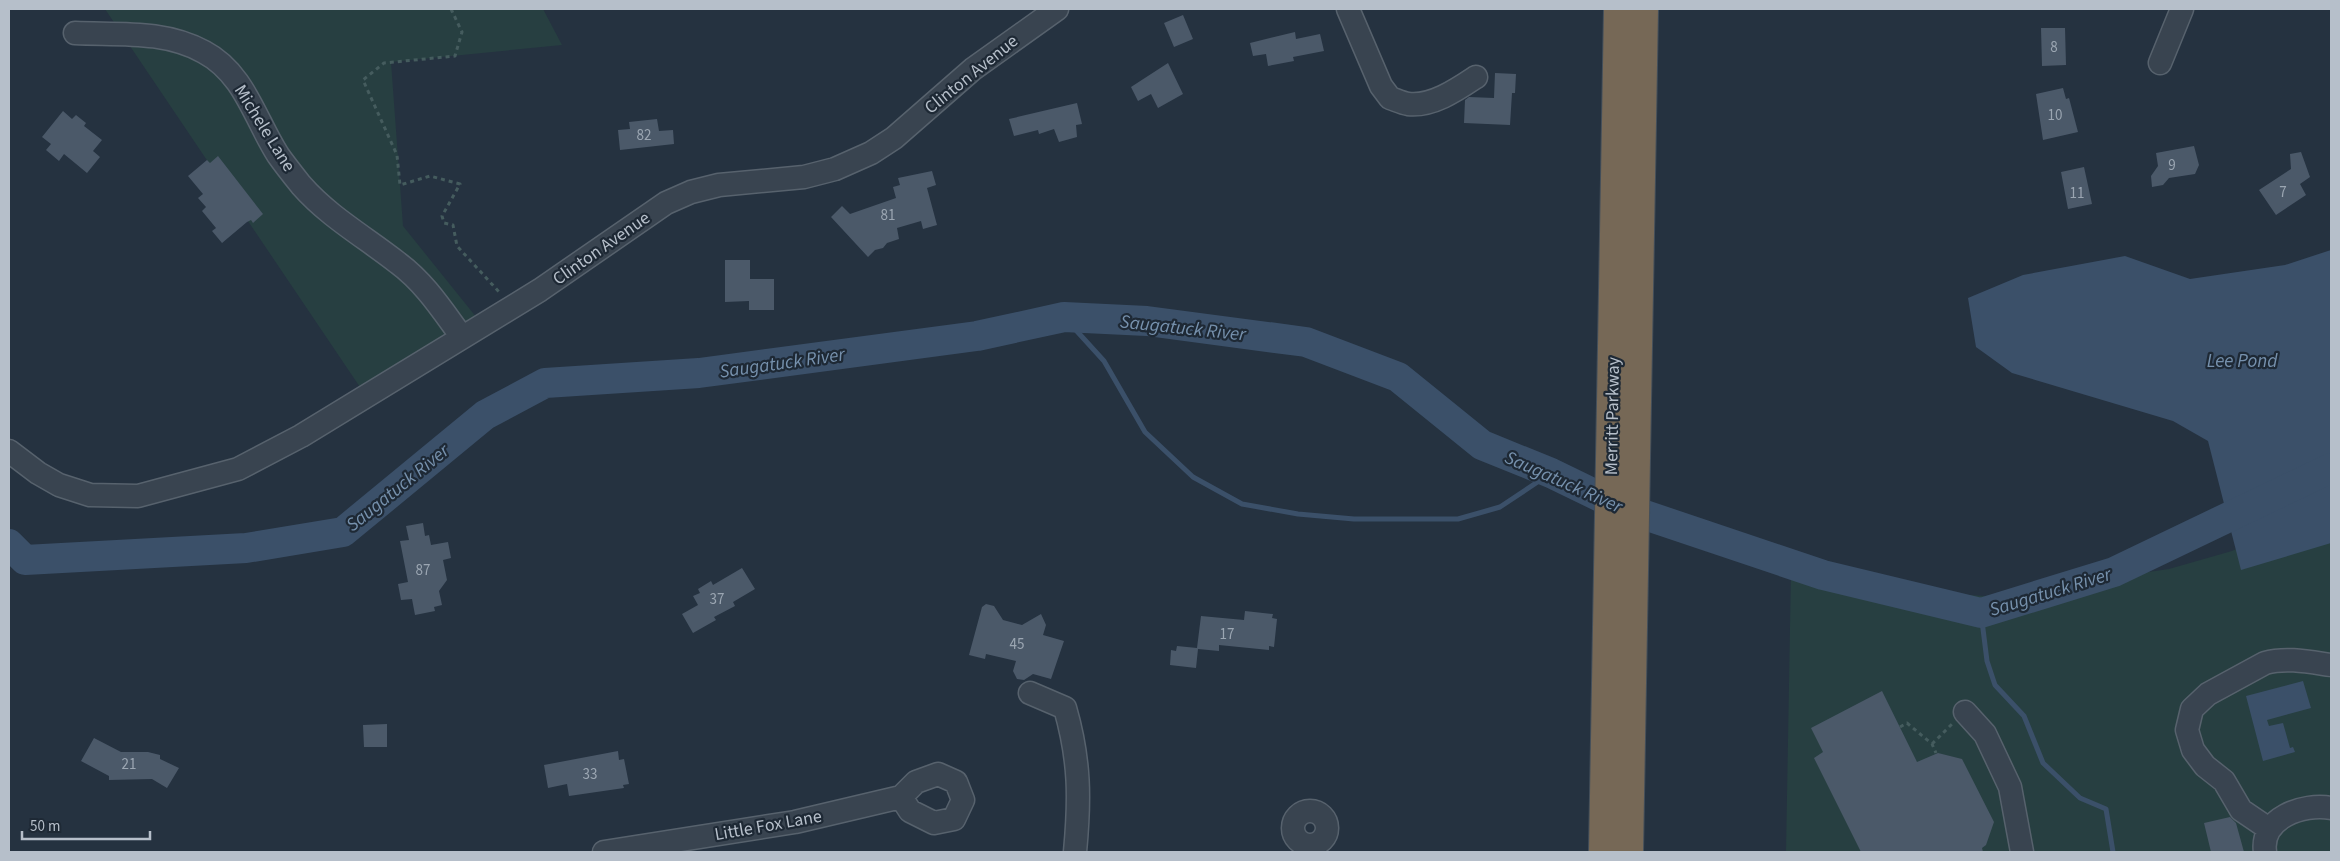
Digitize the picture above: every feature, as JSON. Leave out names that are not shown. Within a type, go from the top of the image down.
[{"type":"highway","name":"Merritt Parkway","points":[[1618,9],[1625,404]]},
{"type":"highway","name":"Merritt Parkway","points":[[1629,852],[1622,600],[1625,404],[1644,9]]},
{"type":"highway","name":"Merritt Parkway","points":[[1603,852],[1622,600]]},
{"type":"street","name":"Clinton Avenue","points":[[9,451],[38,473],[59,485],[90,495],[138,496],[238,469],[301,436],[511,308],[560,277],[651,213],[678,197],[718,185],[804,177],[835,169],[862,158],[894,138],[955,83],[1057,9]]},
{"type":"street","points":[[1348,9],[1382,86],[1390,98],[1409,104],[1430,101],[1453,92],[1476,77]]},
{"type":"street","points":[[2160,63],[2182,9]]},
{"type":"street","name":"Michele Lane","points":[[75,33],[137,34],[176,39],[205,52],[227,68],[249,101],[278,155],[301,185],[347,228],[399,263],[426,287],[462,338]]},
{"type":"street","points":[[2270,829],[2241,810],[2224,781],[2205,766],[2193,750],[2187,730],[2192,709],[2208,694],[2265,663],[2299,660],[2331,665]]},
{"type":"street","points":[[1030,694],[1064,708],[1073,737],[1079,772],[1075,852]]},
{"type":"street","points":[[1965,712],[1985,734],[2010,787],[2022,852]]},
{"type":"street","name":"Little Fox Lane","points":[[604,852],[794,822],[901,797]]},
{"type":"street","points":[[2265,852],[2270,829],[2280,819],[2296,811],[2315,807],[2331,808]]},
{"type":"path","points":[[451,9],[462,32],[454,56],[384,63],[363,80],[398,155],[400,185],[430,176],[460,184],[442,216],[444,223],[453,225],[457,246],[478,266],[511,308]]},
{"type":"path","points":[[1932,744],[1965,712]]},
{"type":"path","points":[[1900,727],[1907,724],[1932,744],[1936,753]]},
{"type":"green space","points":[[105,9],[543,9],[562,45],[391,62],[403,226],[485,328],[368,399]]},
{"type":"green space","points":[[2331,506],[2331,852],[1786,852],[1791,572],[1853,591],[1924,592],[1985,596],[2169,569],[2232,551]]},
{"type":"water","name":"Lee Pond","points":[[2331,250],[2331,543],[2241,570],[2208,441],[2173,421],[2012,373],[1976,347],[1968,298],[2023,275],[2125,256],[2190,279],[2285,265]]},
{"type":"water","points":[[2303,681],[2311,708],[2267,720],[2269,726],[2283,723],[2290,748],[2293,747],[2295,752],[2263,761],[2246,696]]},
{"type":"building","points":[[1183,15],[1193,39],[1174,47],[1164,23]]},
{"type":"building","points":[[2041,28],[2065,28],[2066,65],[2042,66]]},
{"type":"building","points":[[1295,32],[1296,39],[1320,34],[1324,51],[1293,57],[1294,61],[1268,66],[1266,54],[1253,56],[1250,43]]},
{"type":"building","points":[[1168,63],[1183,94],[1158,108],[1151,94],[1138,101],[1131,87]]},
{"type":"building","points":[[1495,73],[1516,74],[1515,93],[1512,93],[1510,125],[1464,123],[1465,100],[1469,97],[1494,98]]},
{"type":"building","points":[[2063,88],[2066,99],[2069,98],[2078,132],[2043,140],[2036,94]]},
{"type":"building","points":[[1077,103],[1082,124],[1076,125],[1077,137],[1059,142],[1054,129],[1039,134],[1038,130],[1014,136],[1009,119]]},
{"type":"building","points":[[63,111],[72,119],[76,115],[86,123],[84,126],[102,140],[93,151],[100,157],[87,173],[64,154],[59,161],[46,150],[51,144],[42,137]]},
{"type":"building","points":[[657,119],[659,131],[673,130],[674,144],[620,150],[618,130],[630,129],[629,122]]},
{"type":"building","points":[[2194,146],[2199,165],[2195,174],[2169,178],[2163,185],[2152,187],[2151,176],[2158,166],[2156,153]]},
{"type":"building","points":[[2301,152],[2310,177],[2300,184],[2306,195],[2276,215],[2259,190],[2291,169],[2290,154]]},
{"type":"building","points":[[218,156],[263,214],[253,223],[251,220],[247,222],[222,243],[212,231],[216,228],[202,211],[206,207],[198,198],[203,194],[188,176],[207,160],[210,163]]},
{"type":"building","points":[[2084,167],[2092,204],[2068,209],[2061,172]]},
{"type":"building","points":[[932,171],[936,185],[927,188],[937,225],[923,229],[921,221],[897,228],[899,239],[887,243],[883,248],[875,250],[868,257],[831,217],[842,206],[850,214],[896,198],[893,187],[900,185],[898,178]]},
{"type":"building","points":[[725,260],[750,260],[750,279],[774,279],[774,310],[749,310],[749,301],[725,302]]},
{"type":"building","points":[[423,523],[425,536],[429,535],[431,545],[448,542],[451,558],[443,560],[447,580],[439,591],[442,605],[434,607],[435,611],[415,615],[412,599],[401,600],[398,584],[408,582],[400,541],[409,540],[406,526]]},
{"type":"building","points":[[742,568],[755,589],[733,602],[735,606],[714,617],[716,620],[693,633],[682,614],[698,605],[693,596],[700,593],[698,589],[711,581],[713,585]]},
{"type":"building","points":[[986,604],[994,606],[1003,620],[1022,625],[1041,614],[1046,625],[1043,635],[1064,641],[1051,679],[1033,674],[1024,680],[1017,679],[1013,671],[1016,661],[986,654],[985,659],[969,655],[982,607]]},
{"type":"building","points":[[1245,611],[1273,614],[1272,618],[1277,619],[1274,647],[1269,646],[1269,650],[1219,645],[1219,651],[1198,649],[1196,668],[1170,665],[1171,650],[1176,651],[1177,646],[1197,648],[1201,616],[1244,620]]},
{"type":"building","points":[[1882,691],[1917,762],[1938,753],[1962,759],[1994,822],[1986,845],[1982,848],[1983,852],[1861,852],[1814,758],[1823,752],[1811,728]]},
{"type":"building","points":[[387,724],[387,747],[364,747],[363,725]]},
{"type":"building","points":[[94,738],[121,752],[148,752],[160,755],[160,759],[179,768],[167,788],[152,779],[109,780],[109,776],[81,761]]},
{"type":"building","points":[[618,751],[619,760],[624,759],[629,784],[623,785],[624,788],[569,796],[567,784],[548,788],[544,765]]},
{"type":"building","points":[[2230,817],[2236,823],[2244,852],[2211,852],[2204,823]]},
{"type":"waterway","points":[[1064,317],[1104,361],[1145,432],[1193,477],[1242,504],[1298,514],[1354,519],[1458,519],[1500,507],[1551,473]]},
{"type":"waterway","name":"Saugatuck River","points":[[9,544],[25,560],[246,548],[343,532],[485,415],[545,383],[699,373],[977,336],[1064,317],[1147,321],[1306,342],[1398,377],[1482,445],[1551,473],[1621,507],[1823,575],[1981,613],[2114,572],[2331,468]]},
{"type":"waterway","points":[[1981,613],[1987,661],[1995,685],[2024,716],[2043,763],[2080,798],[2106,809],[2113,852]]}]
